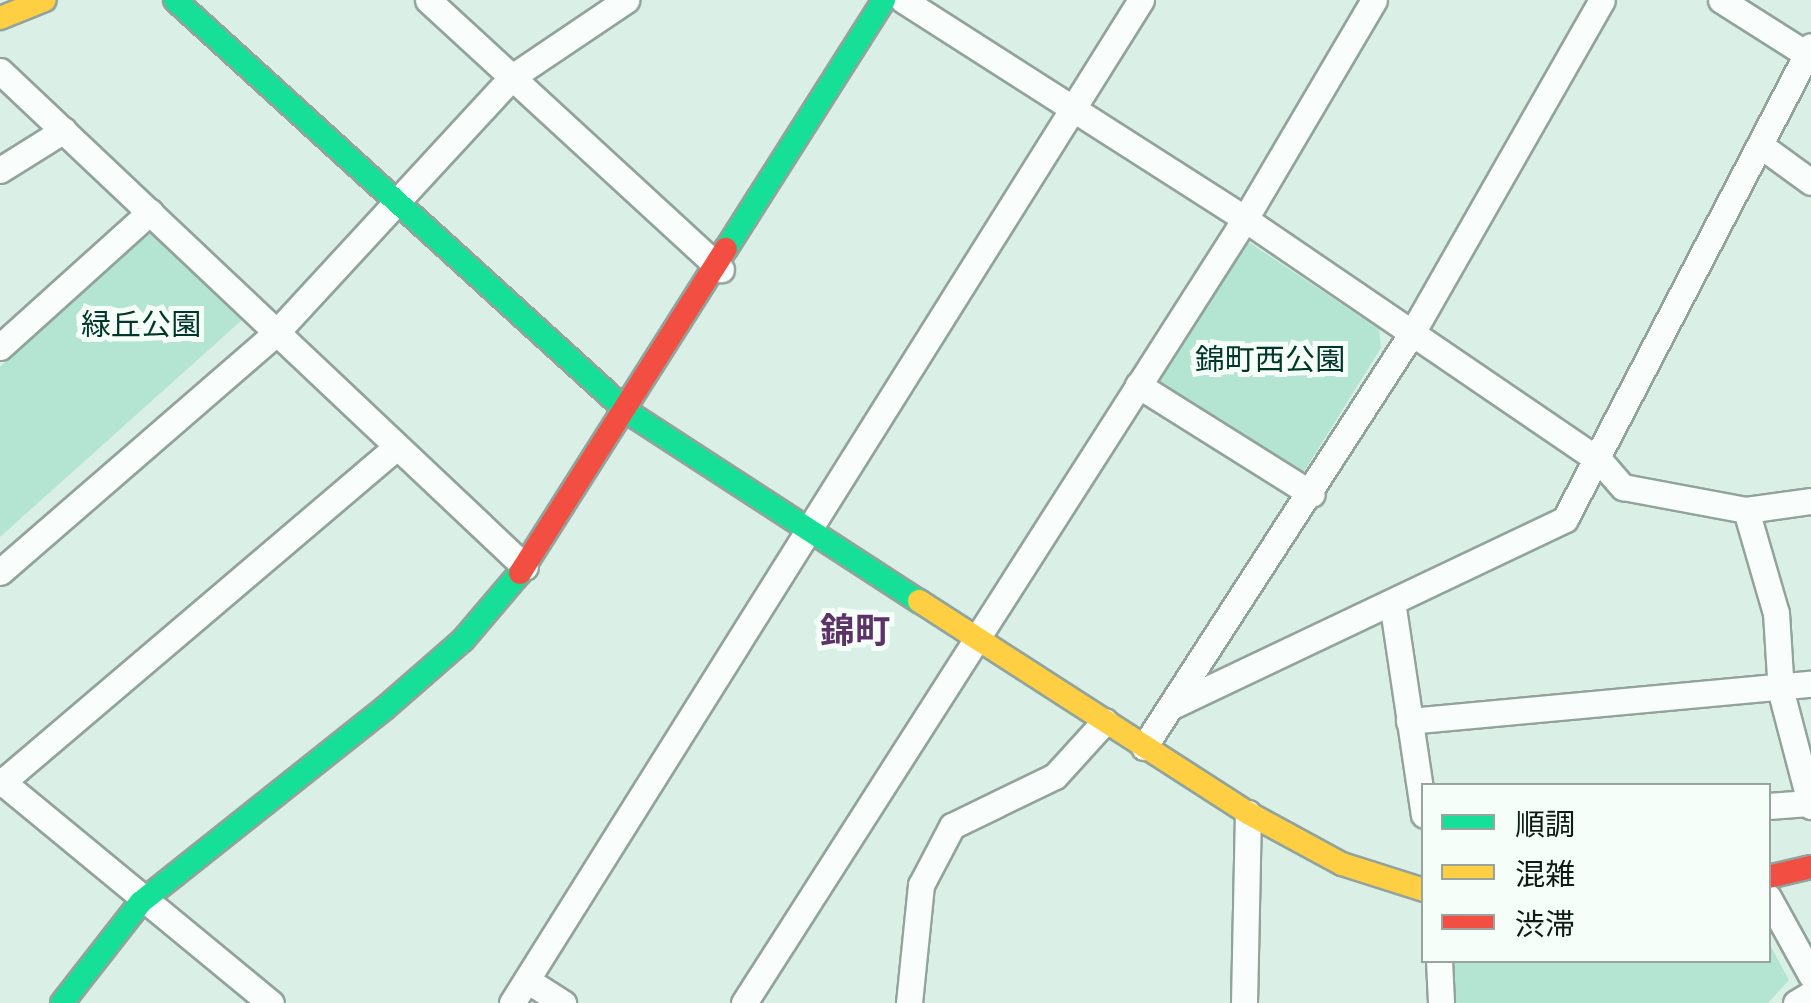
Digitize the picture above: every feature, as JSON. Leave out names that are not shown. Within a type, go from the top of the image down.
[{"type":"street","points":[[0,18],[45,0]]},
{"type":"street","points":[[176,0],[630,413],[809,534],[1248,813],[1342,864],[1421,889]]},
{"type":"street","points":[[428,0],[721,269]]},
{"type":"street","points":[[0,572],[274,335],[512,77],[626,0]]},
{"type":"street","points":[[62,1003],[141,902],[424,674],[525,566],[630,413],[884,0]]},
{"type":"street","points":[[904,0],[1245,219],[1600,461],[1623,487],[1654,499],[1746,510],[1811,501]]},
{"type":"street","points":[[512,1003],[1077,111],[1141,0]]},
{"type":"street","points":[[744,1003],[1245,219],[1374,0]]},
{"type":"street","points":[[1144,746],[1312,494],[1412,333],[1602,0]]},
{"type":"street","points":[[1172,706],[1393,608],[1566,519],[1600,461],[1808,50],[1720,0]]},
{"type":"street","points":[[0,71],[394,449],[525,566]]},
{"type":"street","points":[[0,170],[64,130]]},
{"type":"street","points":[[1760,145],[1811,182]]},
{"type":"street","points":[[0,347],[150,212]]},
{"type":"street","points":[[1138,385],[1312,494]]},
{"type":"street","points":[[271,1003],[141,902],[1,782],[394,449]]},
{"type":"street","points":[[1746,510],[1776,612],[1780,692],[1810,804],[1771,806]]},
{"type":"street","points":[[1393,608],[1421,796]]},
{"type":"street","points":[[1409,722],[1780,692],[1811,684]]},
{"type":"street","points":[[909,1003],[922,885],[952,826],[1055,776],[1105,722]]},
{"type":"street","points":[[1244,1003],[1248,813]]},
{"type":"street","points":[[1771,876],[1811,867]]},
{"type":"street","points":[[1771,902],[1811,975]]},
{"type":"street","points":[[1439,963],[1441,1003]]},
{"type":"street","points":[[527,980],[563,1003]]},
{"type":"street","points":[[1796,1003],[1811,994]]},
{"type":"green space","name":"緑丘公園","points":[[158,221],[252,311],[0,537],[0,367]]},
{"type":"green space","name":"錦町西公園","points":[[1250,243],[1379,329],[1381,348],[1305,470],[1291,474],[1160,391],[1157,378],[1236,245]]},
{"type":"green space","points":[[1771,947],[1789,980],[1768,1003],[1450,1003],[1448,963],[1771,963]]},
{"type":"traffic: fast","points":[[175,0],[629,413],[919,601]]},
{"type":"traffic: fast","points":[[726,249],[884,0]]},
{"type":"traffic: fast","points":[[62,1003],[141,902],[385,708],[463,640],[520,573]]},
{"type":"traffic: slow","points":[[0,18],[45,0]]},
{"type":"traffic: slow","points":[[919,601],[1248,813],[1342,864],[1421,889]]},
{"type":"traffic: jam","points":[[520,573],[726,249]]},
{"type":"traffic: jam","points":[[1771,876],[1811,867]]},
{"type":"district","name":"錦町","points":[[855,630]]}]
